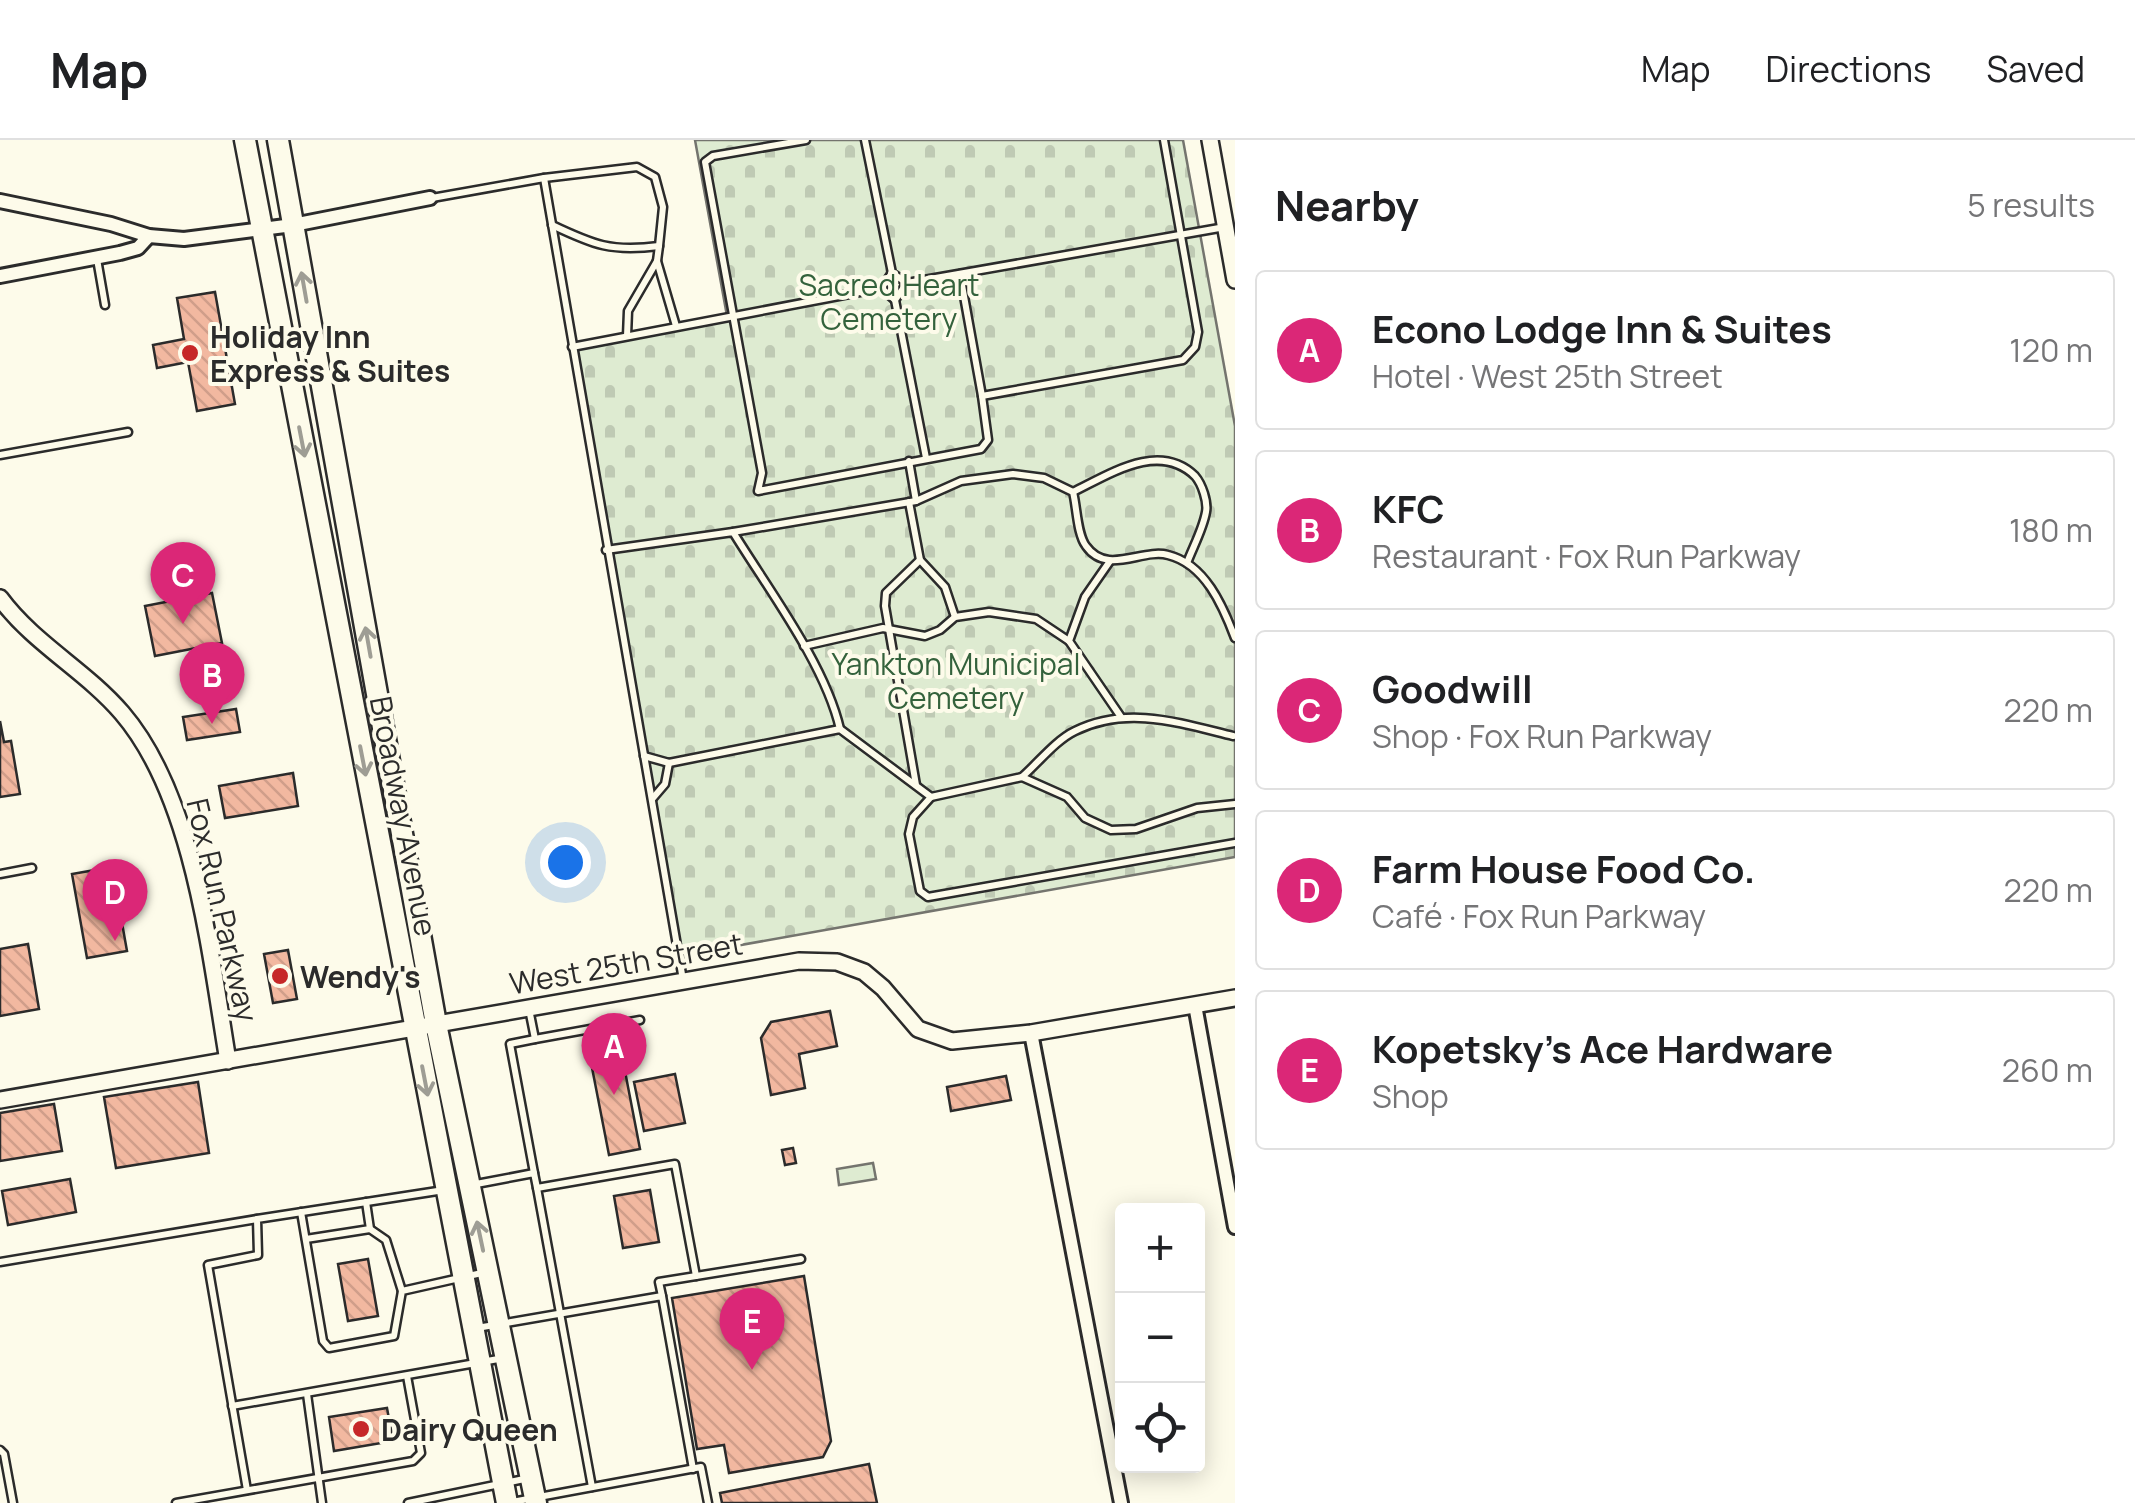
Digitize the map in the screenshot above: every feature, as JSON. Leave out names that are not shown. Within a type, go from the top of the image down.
[{"type":"highway","name":"Broadway Avenue","points":[[246,140],[506,1496]]},
{"type":"highway","name":"Broadway Avenue","points":[[278,140],[436,1024],[534,1493]]},
{"type":"street","points":[[1210,140],[1228,217],[1235,280]]},
{"type":"street","points":[[0,201],[150,236],[184,239],[293,225],[430,198]]},
{"type":"street","points":[[0,276],[97,259],[138,248],[150,236]]},
{"type":"street","name":"Fox Run Parkway","points":[[0,598],[33,635],[104,694],[154,761],[174,805],[195,878],[228,1061]]},
{"type":"street","name":"West 25th Street","points":[[0,1100],[799,961],[837,962],[864,972],[924,1032],[952,1041],[1032,1033],[1235,998]]},
{"type":"street","points":[[1195,1005],[1235,1228]]},
{"type":"street","points":[[1032,1033],[1121,1503]]},
{"type":"lane","points":[[806,140],[713,156],[705,162],[762,473],[758,490],[981,450],[988,440],[960,274]]},
{"type":"lane","points":[[866,140],[892,273],[907,284]]},
{"type":"lane","points":[[982,396],[1182,360],[1195,348],[1198,332],[1164,140]]},
{"type":"lane","points":[[430,198],[638,167],[656,177],[662,206],[657,261],[676,326]]},
{"type":"lane","points":[[544,178],[683,981]]},
{"type":"lane","points":[[895,300],[907,284],[1180,235],[1228,217]]},
{"type":"lane","points":[[552,225],[598,246],[658,246]]},
{"type":"lane","points":[[97,259],[105,305]]},
{"type":"lane","points":[[627,336],[628,311],[657,261]]},
{"type":"lane","points":[[572,347],[881,288],[892,273]]},
{"type":"lane","points":[[881,288],[895,300],[926,458]]},
{"type":"lane","points":[[0,456],[128,432]]},
{"type":"lane","points":[[1074,492],[1123,467],[1154,459],[1186,468],[1200,481],[1208,509],[1187,563]]},
{"type":"lane","points":[[909,461],[920,560],[945,587],[955,617]]},
{"type":"lane","points":[[606,550],[912,502],[961,481],[1013,474],[1044,478],[1074,492]]},
{"type":"lane","points":[[1074,492],[1084,545],[1110,561],[1166,554],[1187,563],[1223,605],[1235,638]]},
{"type":"lane","points":[[733,532],[804,646],[840,729],[931,798]]},
{"type":"lane","points":[[916,786],[886,593],[920,560]]},
{"type":"lane","points":[[1068,641],[1084,597],[1110,561]]},
{"type":"lane","points":[[804,646],[883,628],[925,636],[955,617],[1012,613],[1036,619],[1068,641],[1121,717]]},
{"type":"lane","points":[[1235,722],[1234,738],[1156,718],[1121,717],[1073,732],[1022,777],[931,798],[913,817],[909,834],[920,891],[928,897],[1235,843]]},
{"type":"lane","points":[[644,756],[669,762],[840,729]]},
{"type":"lane","points":[[652,798],[665,784],[669,762]]},
{"type":"lane","points":[[1022,777],[1067,797],[1085,818],[1111,830],[1136,828],[1197,808],[1235,804]]},
{"type":"lane","points":[[0,874],[32,868]]},
{"type":"lane","points":[[529,1008],[535,1039]]},
{"type":"lane","points":[[592,1487],[510,1044],[640,1020]]},
{"type":"lane","points":[[537,1188],[675,1164],[696,1276]]},
{"type":"lane","points":[[0,1262],[534,1173]]},
{"type":"lane","points":[[301,1212],[326,1346],[330,1348],[394,1336],[397,1331],[402,1290],[386,1240],[370,1228],[366,1202]]},
{"type":"lane","points":[[247,1490],[208,1265],[258,1255],[257,1219]]},
{"type":"lane","points":[[306,1239],[370,1228]]},
{"type":"lane","points":[[693,1468],[659,1282],[801,1259]]},
{"type":"lane","points":[[402,1290],[488,1272]]},
{"type":"lane","points":[[473,1329],[662,1296]]},
{"type":"lane","points":[[232,1406],[506,1358]]},
{"type":"lane","points":[[176,1503],[419,1458],[422,1453],[406,1376]]},
{"type":"lane","points":[[308,1394],[322,1503]]},
{"type":"lane","points":[[0,1450],[4,1454],[12,1503]]},
{"type":"lane","points":[[408,1503],[592,1487],[701,1467],[708,1503]]},
{"type":"lane","points":[[506,1496],[534,1493]]},
{"type":"green space","name":"Yankton Municipal Cemetery","points":[[695,140],[1183,140],[1235,426],[1235,857],[679,956],[572,347],[727,316]]},
{"type":"green space","points":[[873,1163],[876,1179],[839,1185],[837,1169]]},
{"type":"building","name":"Holiday Inn Express & Suites","points":[[215,292],[235,404],[197,411],[188,362],[157,368],[153,345],[184,339],[177,298]]},
{"type":"building","points":[[212,593],[222,643],[155,656],[145,606]]},
{"type":"building","points":[[236,709],[240,732],[187,740],[183,717]]},
{"type":"building","points":[[0,721],[4,742],[11,741],[20,794],[0,797]]},
{"type":"building","points":[[293,773],[298,806],[225,818],[219,786]]},
{"type":"building","points":[[112,867],[127,951],[87,958],[72,874]]},
{"type":"building","points":[[28,944],[39,1009],[0,1016],[0,949]]},
{"type":"building","name":"Wendy's","points":[[288,950],[297,999],[273,1003],[264,954]]},
{"type":"building","points":[[830,1011],[837,1046],[799,1054],[805,1088],[771,1095],[761,1038],[771,1022]]},
{"type":"building","points":[[618,1035],[640,1149],[609,1155],[587,1042]]},
{"type":"building","points":[[675,1074],[685,1123],[644,1131],[634,1082]]},
{"type":"building","points":[[1006,1076],[1011,1100],[951,1111],[947,1087]]},
{"type":"building","points":[[198,1082],[209,1153],[116,1168],[104,1097]]},
{"type":"building","points":[[54,1104],[62,1151],[0,1161],[0,1113]]},
{"type":"building","points":[[793,1148],[796,1163],[785,1165],[782,1150]]},
{"type":"building","points":[[70,1179],[76,1212],[8,1225],[2,1191]]},
{"type":"building","points":[[650,1190],[659,1242],[623,1248],[614,1196]]},
{"type":"building","points":[[368,1259],[378,1316],[348,1321],[338,1264]]},
{"type":"building","points":[[804,1276],[831,1441],[823,1457],[729,1473],[724,1445],[697,1449],[672,1298]]},
{"type":"building","name":"Dairy Queen","points":[[387,1408],[393,1441],[334,1451],[329,1417]]},
{"type":"building","points":[[869,1464],[877,1503],[722,1503],[720,1493]]},
{"type":"place","name":"Holiday Inn Express & Suites","points":[[190,353]]},
{"type":"place","name":"Goodwill","points":[[183,624]]},
{"type":"place","name":"KFC","points":[[212,724]]},
{"type":"place","name":"Farm House Food Co.","points":[[115,941]]},
{"type":"place","name":"Wendy's","points":[[280,976]]},
{"type":"place","name":"Econo Lodge Inn & Suites","points":[[614,1095]]},
{"type":"place","name":"Kopetsky's Ace Hardware","points":[[752,1370]]},
{"type":"place","name":"Dairy Queen","points":[[361,1429]]},
{"type":"park label","name":"Sacred Heart Cemetery","points":[[889,301]]}]
